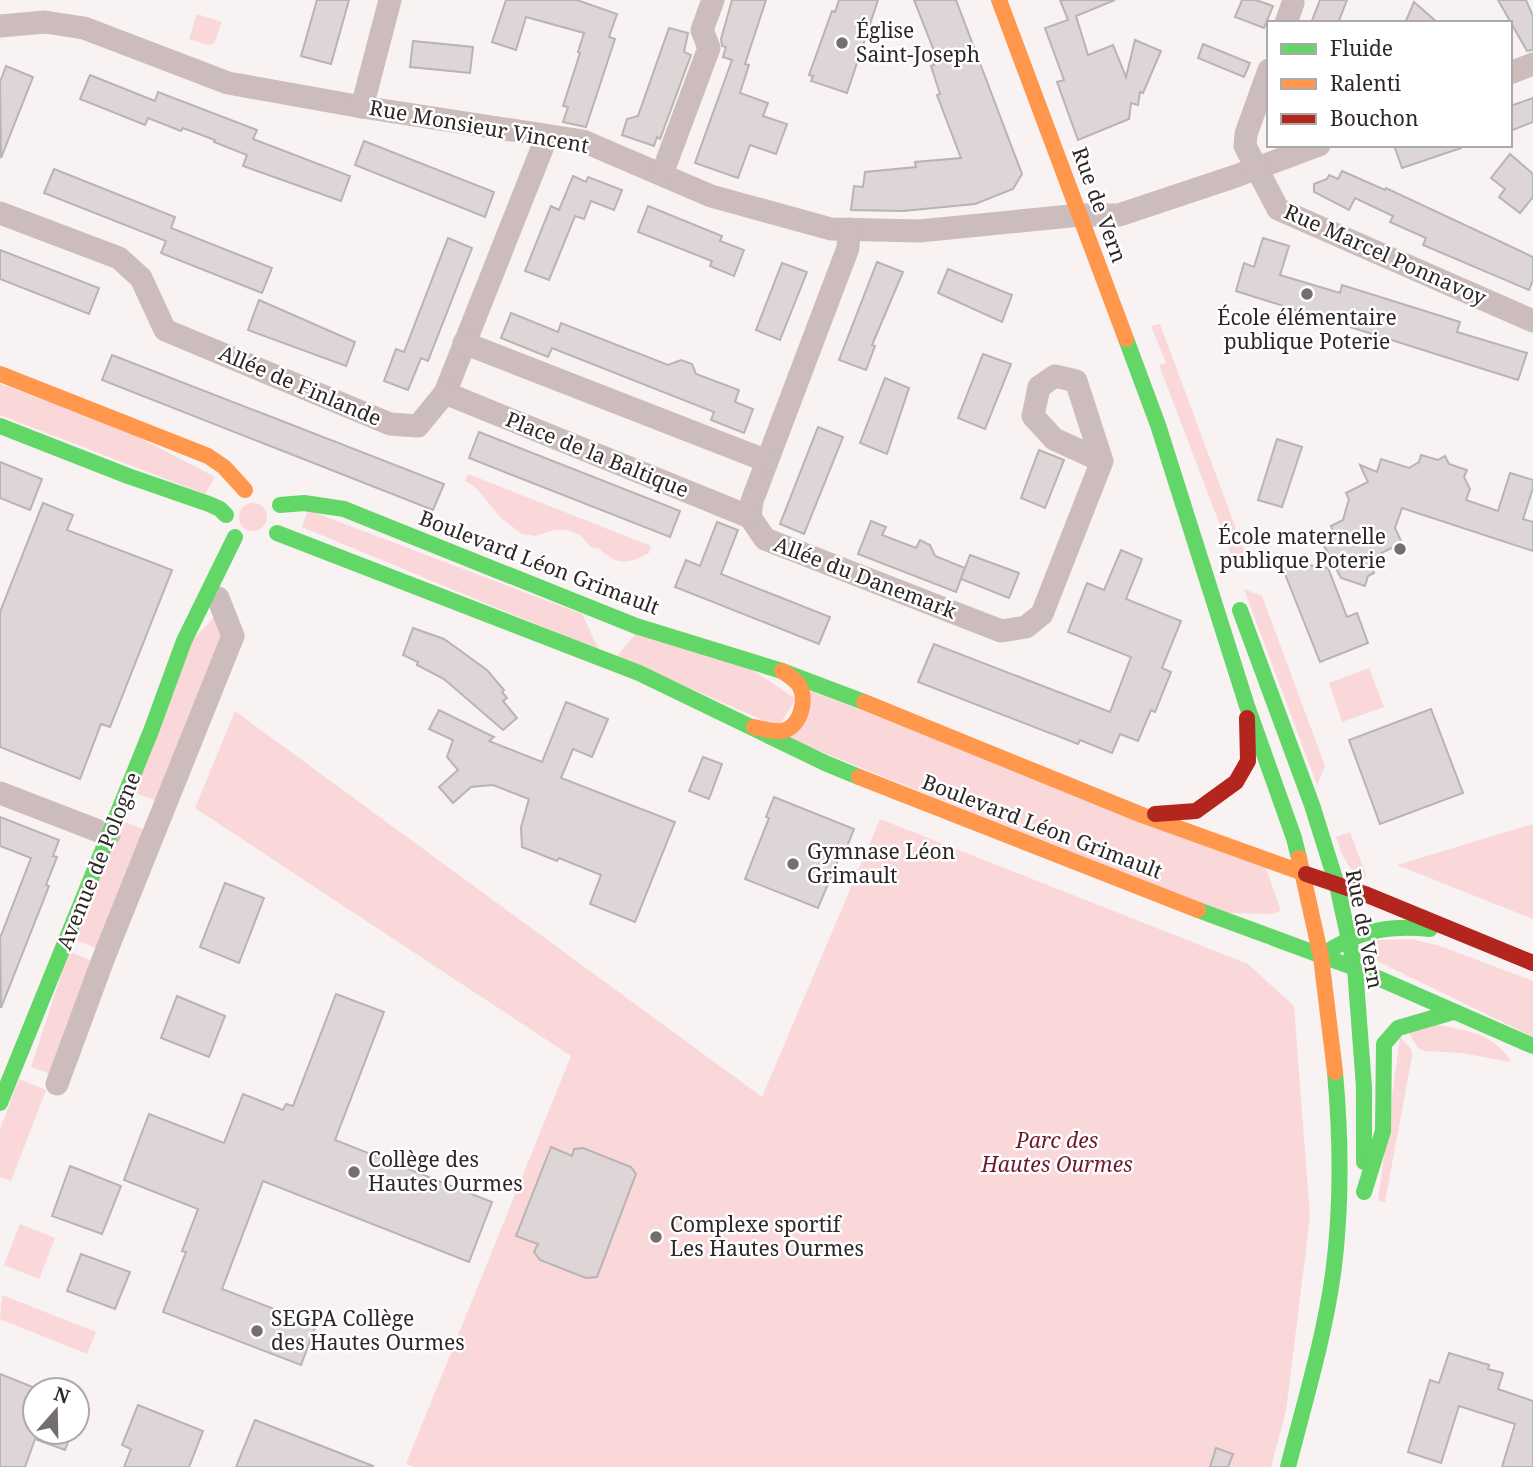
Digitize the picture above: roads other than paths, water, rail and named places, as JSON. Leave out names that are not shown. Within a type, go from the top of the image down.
[{"type":"main road","name":"Rue de Vern","points":[[999,0],[1158,425],[1247,706],[1294,838],[1303,873],[1303,909],[1321,957],[1334,1045],[1342,1140],[1333,1276],[1322,1331],[1288,1464],[1308,1467]]},
{"type":"main road","points":[[0,374],[208,456],[264,495],[282,520],[277,533],[248,541],[230,531],[226,515],[220,509],[0,426]]},
{"type":"main road","name":"Rue de Vern","points":[[1158,425],[1215,551]]},
{"type":"main road","points":[[226,515],[234,497],[264,495]]},
{"type":"main road","name":"Boulevard Léon Grimault","points":[[264,495],[291,502],[344,509],[636,626],[782,671],[840,692],[1142,815],[1377,899],[1457,933]]},
{"type":"main road","name":"Boulevard Léon Grimault","points":[[277,533],[616,663],[753,726],[825,763],[959,818],[1354,968],[1533,1046]]},
{"type":"main road","name":"Avenue de Pologne","points":[[0,1103],[195,618],[248,541]]},
{"type":"main road","name":"Avenue de Pologne","points":[[195,618],[224,592]]},
{"type":"main road","name":"Rue de Vern","points":[[1236,600],[1312,805],[1337,885],[1354,968],[1364,1087],[1363,1199],[1383,1131],[1384,1044],[1398,1028],[1453,1012]]},
{"type":"main road","name":"Boulevard Léon Grimault","points":[[753,726],[783,731],[793,725],[800,716],[802,698],[799,684],[782,671]]},
{"type":"main road","points":[[1142,815],[1196,811],[1236,782],[1248,761],[1247,706]]},
{"type":"main road","points":[[1303,909],[1337,885]]},
{"type":"main road","points":[[1219,918],[1273,924],[1280,922]]},
{"type":"main road","points":[[1321,957],[1348,937],[1377,928],[1410,926],[1457,933],[1533,962]]},
{"type":"street","points":[[362,107],[390,0]]},
{"type":"street","points":[[662,174],[709,48],[702,30],[713,0]]},
{"type":"street","name":"Rue Monsieur Vincent","points":[[0,26],[45,22],[84,27],[228,83],[583,141],[711,196],[831,229],[919,231],[1128,213],[1314,147]]},
{"type":"street","points":[[1512,72],[1533,64]]},
{"type":"street","name":"Rue Marcel Ponnavoy","points":[[1267,76],[1245,146],[1278,209],[1533,321]]},
{"type":"street","name":"Allée de Finlande","points":[[0,213],[119,258],[141,278],[165,330],[390,424],[418,426],[445,393],[547,136]]},
{"type":"street","points":[[750,517],[752,501],[848,248],[849,229]]},
{"type":"street","points":[[464,343],[767,461]]},
{"type":"street","name":"Place de la Baltique","points":[[445,393],[750,517]]},
{"type":"street","name":"Allée du Danemark","points":[[750,517],[765,539],[1001,631],[1026,628],[1042,614],[1102,461]]},
{"type":"street","name":"Avenue de Pologne","points":[[57,1084],[104,957],[233,636],[224,592]]},
{"type":"street","points":[[0,793],[109,835]]},
{"type":"place","name":"Église Saint-Joseph","points":[[842,43]]},
{"type":"place","name":"École élémentaire publique Poterie","points":[[1307,294]]},
{"type":"place","name":"École maternelle publique Poterie","points":[[1400,549]]},
{"type":"place","name":"Gymnase Léon Grimault","points":[[793,864]]},
{"type":"place","name":"Collège des Hautes Ourmes","points":[[354,1172]]},
{"type":"place","name":"Complexe sportif Les Hautes Ourmes","points":[[656,1237]]},
{"type":"place","name":"SEGPA Collège des Hautes Ourmes","points":[[257,1331]]},
{"type":"park label","name":"Parc des Hautes Ourmes","points":[[1057,1153]]}]
